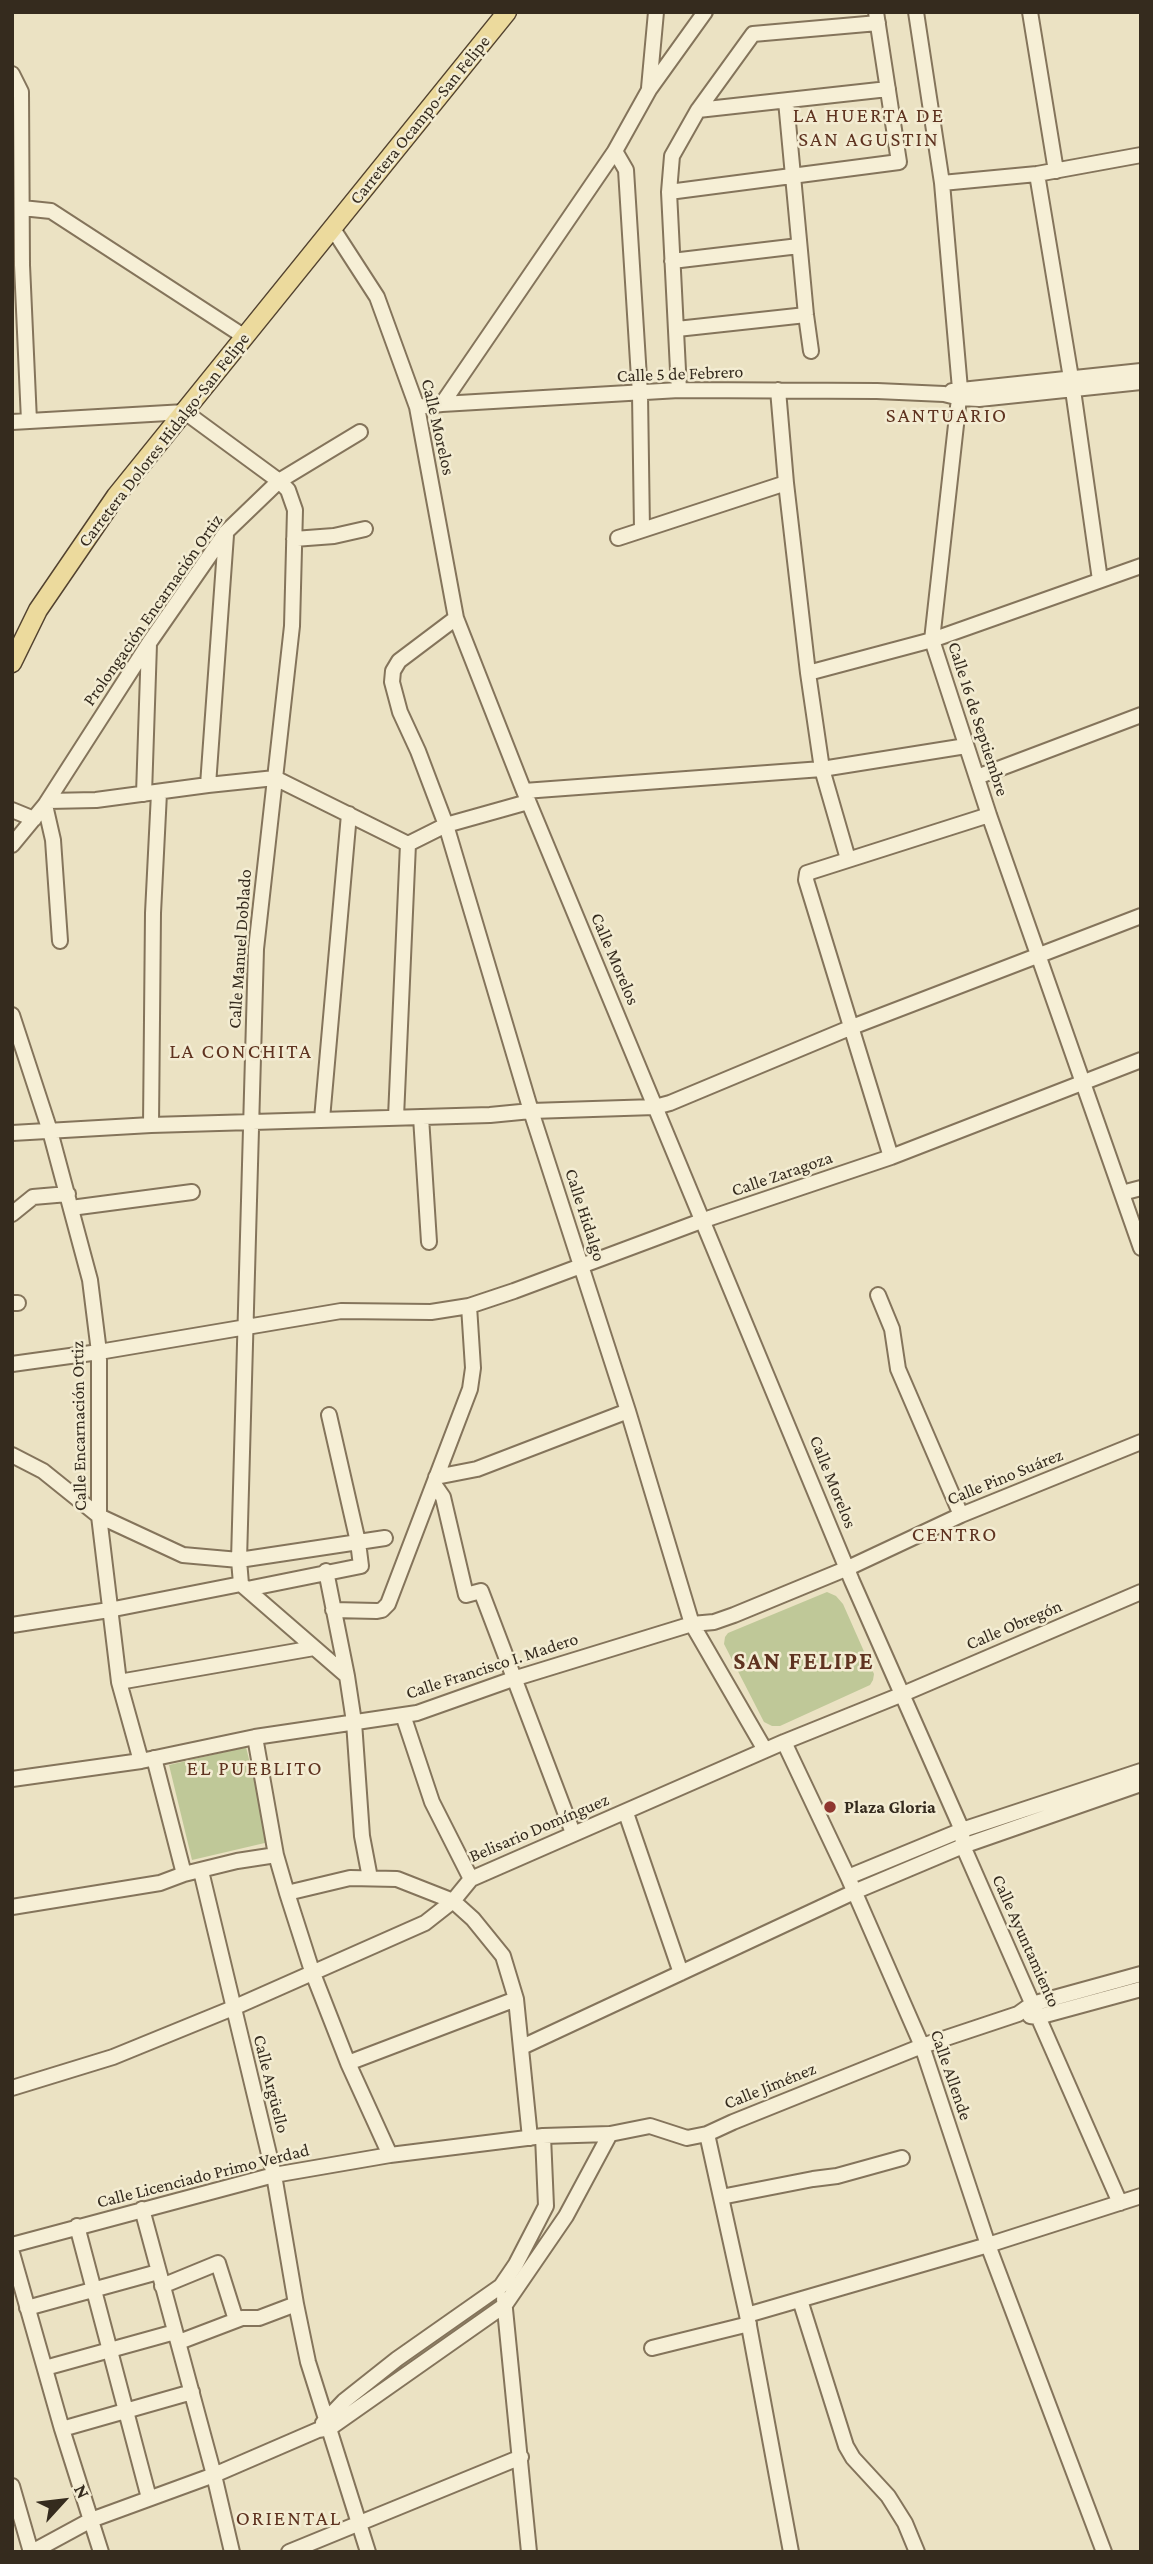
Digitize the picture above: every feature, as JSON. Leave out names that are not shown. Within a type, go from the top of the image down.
[{"type":"main road","name":"Carretera Ocampo-San Felipe","points":[[333,229],[507,12]]},
{"type":"main road","name":"Carretera Dolores Hidalgo-San Felipe","points":[[12,663],[37,610],[116,496],[333,229]]},
{"type":"street","points":[[649,90],[656,12]]},
{"type":"street","points":[[442,404],[615,151],[649,90],[705,12]]},
{"type":"street","name":"Calle 16 de Septiembre","points":[[916,12],[942,183],[960,394],[932,640],[989,815],[1141,1248]]},
{"type":"street","points":[[1030,12],[1056,171]]},
{"type":"street","points":[[669,192],[900,162],[877,17],[753,34],[698,110],[672,156],[669,192],[679,390]]},
{"type":"street","points":[[12,74],[21,92],[29,421]]},
{"type":"street","points":[[698,110],[888,89]]},
{"type":"street","points":[[786,101],[811,351]]},
{"type":"street","points":[[615,151],[626,170],[640,394],[642,530]]},
{"type":"street","points":[[942,183],[1037,174],[1141,155]]},
{"type":"street","points":[[1037,174],[1072,385],[1100,580]]},
{"type":"street","points":[[22,208],[51,211],[245,337]]},
{"type":"street","name":"Calle Morelos","points":[[333,229],[377,297],[418,407],[456,618],[526,796],[655,1107],[903,1694]]},
{"type":"street","points":[[672,261],[799,246]]},
{"type":"street","points":[[677,329],[806,315]]},
{"type":"street","name":"Calle 5 de Febrero","points":[[418,407],[679,390],[960,394],[979,399],[1141,372]]},
{"type":"street","name":"Calle 5 de Febrero","points":[[1072,385],[1141,382]]},
{"type":"street","points":[[778,390],[808,673],[822,769],[848,859]]},
{"type":"street","points":[[12,422],[186,412]]},
{"type":"street","name":"Calle Manuel Doblado","points":[[186,412],[279,481],[288,490],[295,510],[292,626],[256,950],[239,1560],[244,1586]]},
{"type":"street","name":"Prolongación Encarnación Ortiz","points":[[12,845],[47,803],[149,643],[226,532],[279,481],[360,432]]},
{"type":"street","points":[[618,538],[786,483]]},
{"type":"street","points":[[294,539],[334,536],[365,529]]},
{"type":"street","points":[[208,785],[226,532]]},
{"type":"street","points":[[808,673],[932,640],[1141,566]]},
{"type":"street","name":"Calle Hidalgo","points":[[456,618],[399,661],[393,671],[392,682],[404,723],[418,751],[443,827],[628,1411],[692,1624],[765,1751]]},
{"type":"street","points":[[149,643],[153,914],[151,1125]]},
{"type":"street","points":[[977,777],[1141,715]]},
{"type":"street","points":[[61,941],[54,840],[47,803],[96,800],[275,778],[410,842],[526,796],[822,769],[967,746]]},
{"type":"street","points":[[12,810],[34,819]]},
{"type":"street","points":[[322,1119],[349,814]]},
{"type":"street","points":[[891,1157],[806,880],[807,873],[989,815]]},
{"type":"street","points":[[396,1118],[410,842]]},
{"type":"street","points":[[12,1133],[151,1125],[490,1115],[655,1107],[852,1027],[1141,916]]},
{"type":"street","name":"Calle Encarnación Ortiz","points":[[12,1015],[50,1131],[90,1280],[99,1352],[99,1516],[119,1682],[184,1874]]},
{"type":"street","name":"Calle Zaragoza","points":[[12,1363],[99,1352],[341,1311],[431,1312],[466,1306],[891,1157],[1141,1060]]},
{"type":"street","points":[[422,1117],[429,1242]]},
{"type":"street","points":[[1122,1193],[1141,1188]]},
{"type":"street","points":[[12,1214],[33,1197],[70,1201],[192,1192]]},
{"type":"street","points":[[878,1295],[892,1329],[898,1369],[961,1516]]},
{"type":"street","points":[[333,1610],[377,1611],[388,1604],[470,1389],[473,1368],[466,1306]]},
{"type":"street","points":[[435,1481],[477,1469],[628,1411]]},
{"type":"street","points":[[12,1625],[361,1566],[329,1415]]},
{"type":"street","name":"Calle Pino Suárez","points":[[848,1568],[961,1516],[1141,1442]]},
{"type":"street","points":[[12,1455],[43,1471],[99,1516],[183,1555],[239,1560],[385,1538]]},
{"type":"street","points":[[435,1481],[443,1497],[466,1595],[481,1591],[573,1833]]},
{"type":"street","name":"Calle Francisco I. Madero","points":[[12,1779],[147,1759],[255,1737],[417,1713],[513,1679],[692,1624],[714,1622],[848,1568]]},
{"type":"street","points":[[326,1572],[354,1722],[362,1836],[370,1878]]},
{"type":"street","points":[[244,1586],[347,1676]]},
{"type":"street","name":"Calle Obregón","points":[[903,1694],[1141,1592]]},
{"type":"street","points":[[119,1682],[314,1648]]},
{"type":"street","points":[[784,1742],[903,1694]]},
{"type":"street","name":"Calle Ayuntamiento","points":[[903,1694],[962,1830],[963,1846],[1120,2203]]},
{"type":"street","name":"Belisario Domínguez","points":[[403,1715],[432,1802],[471,1879],[784,1742]]},
{"type":"street","points":[[255,1737],[276,1855],[312,1971],[348,2063],[390,2155]]},
{"type":"street","name":"Calle Allende","points":[[784,1742],[848,1877],[922,2046],[988,2245],[1104,2552]]},
{"type":"street","points":[[522,2047],[854,1892],[1104,1790],[1141,1771]]},
{"type":"street","points":[[1104,1790],[1141,1784]]},
{"type":"street","points":[[848,1877],[962,1830],[1081,1798]]},
{"type":"street","points":[[626,1813],[681,1973]]},
{"type":"street","points":[[12,1907],[160,1883],[237,1861],[276,1855]]},
{"type":"street","name":"Calle Argüello","points":[[201,1871],[274,2175],[308,2362],[325,2426],[368,2552]]},
{"type":"street","points":[[287,1893],[350,1878],[397,1880],[453,1901],[473,1919],[503,1956],[516,1999],[546,2206],[516,2264],[501,2286],[397,2359],[325,2426]]},
{"type":"street","points":[[12,2088],[113,2057],[233,2008],[425,1923],[453,1901],[471,1879]]},
{"type":"street","name":"Calle Jiménez","points":[[537,2137],[610,2134],[650,2126],[687,2138],[707,2134],[922,2046],[1018,2014],[1140,1982]]},
{"type":"street","points":[[348,2063],[516,1999]]},
{"type":"street","points":[[12,2486],[32,2552],[91,2520],[214,2475],[325,2426],[505,2305],[566,2216],[610,2134]]},
{"type":"street","points":[[707,2134],[748,2320],[792,2552]]},
{"type":"street","name":"Calle Licenciado Primo Verdad","points":[[12,2245],[274,2175],[390,2155],[537,2137]]},
{"type":"street","points":[[721,2197],[837,2176],[902,2158]]},
{"type":"street","points":[[652,2348],[1141,2196]]},
{"type":"street","points":[[142,2209],[214,2475],[232,2552]]},
{"type":"street","points":[[77,2226],[149,2498]]},
{"type":"street","points":[[12,2253],[62,2429],[101,2552]]},
{"type":"street","points":[[27,2308],[94,2289],[160,2279],[218,2263],[236,2320]]},
{"type":"street","points":[[501,2286],[529,2552]]},
{"type":"street","points":[[800,2300],[846,2446],[853,2458],[888,2496],[905,2523],[917,2552]]},
{"type":"street","points":[[45,2368],[110,2348],[177,2337],[242,2318],[259,2318],[296,2304]]},
{"type":"street","points":[[62,2429],[192,2392]]},
{"type":"street","points":[[289,2552],[521,2457]]},
{"type":"green space","points":[[827,1592],[836,1596],[843,1604],[874,1674],[873,1680],[870,1685],[780,1726],[772,1726],[764,1722],[724,1644],[725,1637],[728,1633]]},
{"type":"green space","points":[[246,1747],[269,1842],[192,1860],[169,1765]]},
{"type":"place","name":"Plaza Gloria","points":[[830,1807]]},
{"type":"district","name":"LA HUERTA DE SAN AGUSTIN","points":[[869,128]]},
{"type":"district","name":"SANTUARIO","points":[[947,416]]},
{"type":"district","name":"LA CONCHITA","points":[[241,1052]]},
{"type":"district","name":"CENTRO","points":[[955,1535]]},
{"type":"district","name":"SAN FELIPE","points":[[804,1662]]},
{"type":"district","name":"EL PUEBLITO","points":[[255,1769]]},
{"type":"district","name":"ORIENTAL","points":[[289,2519]]}]
